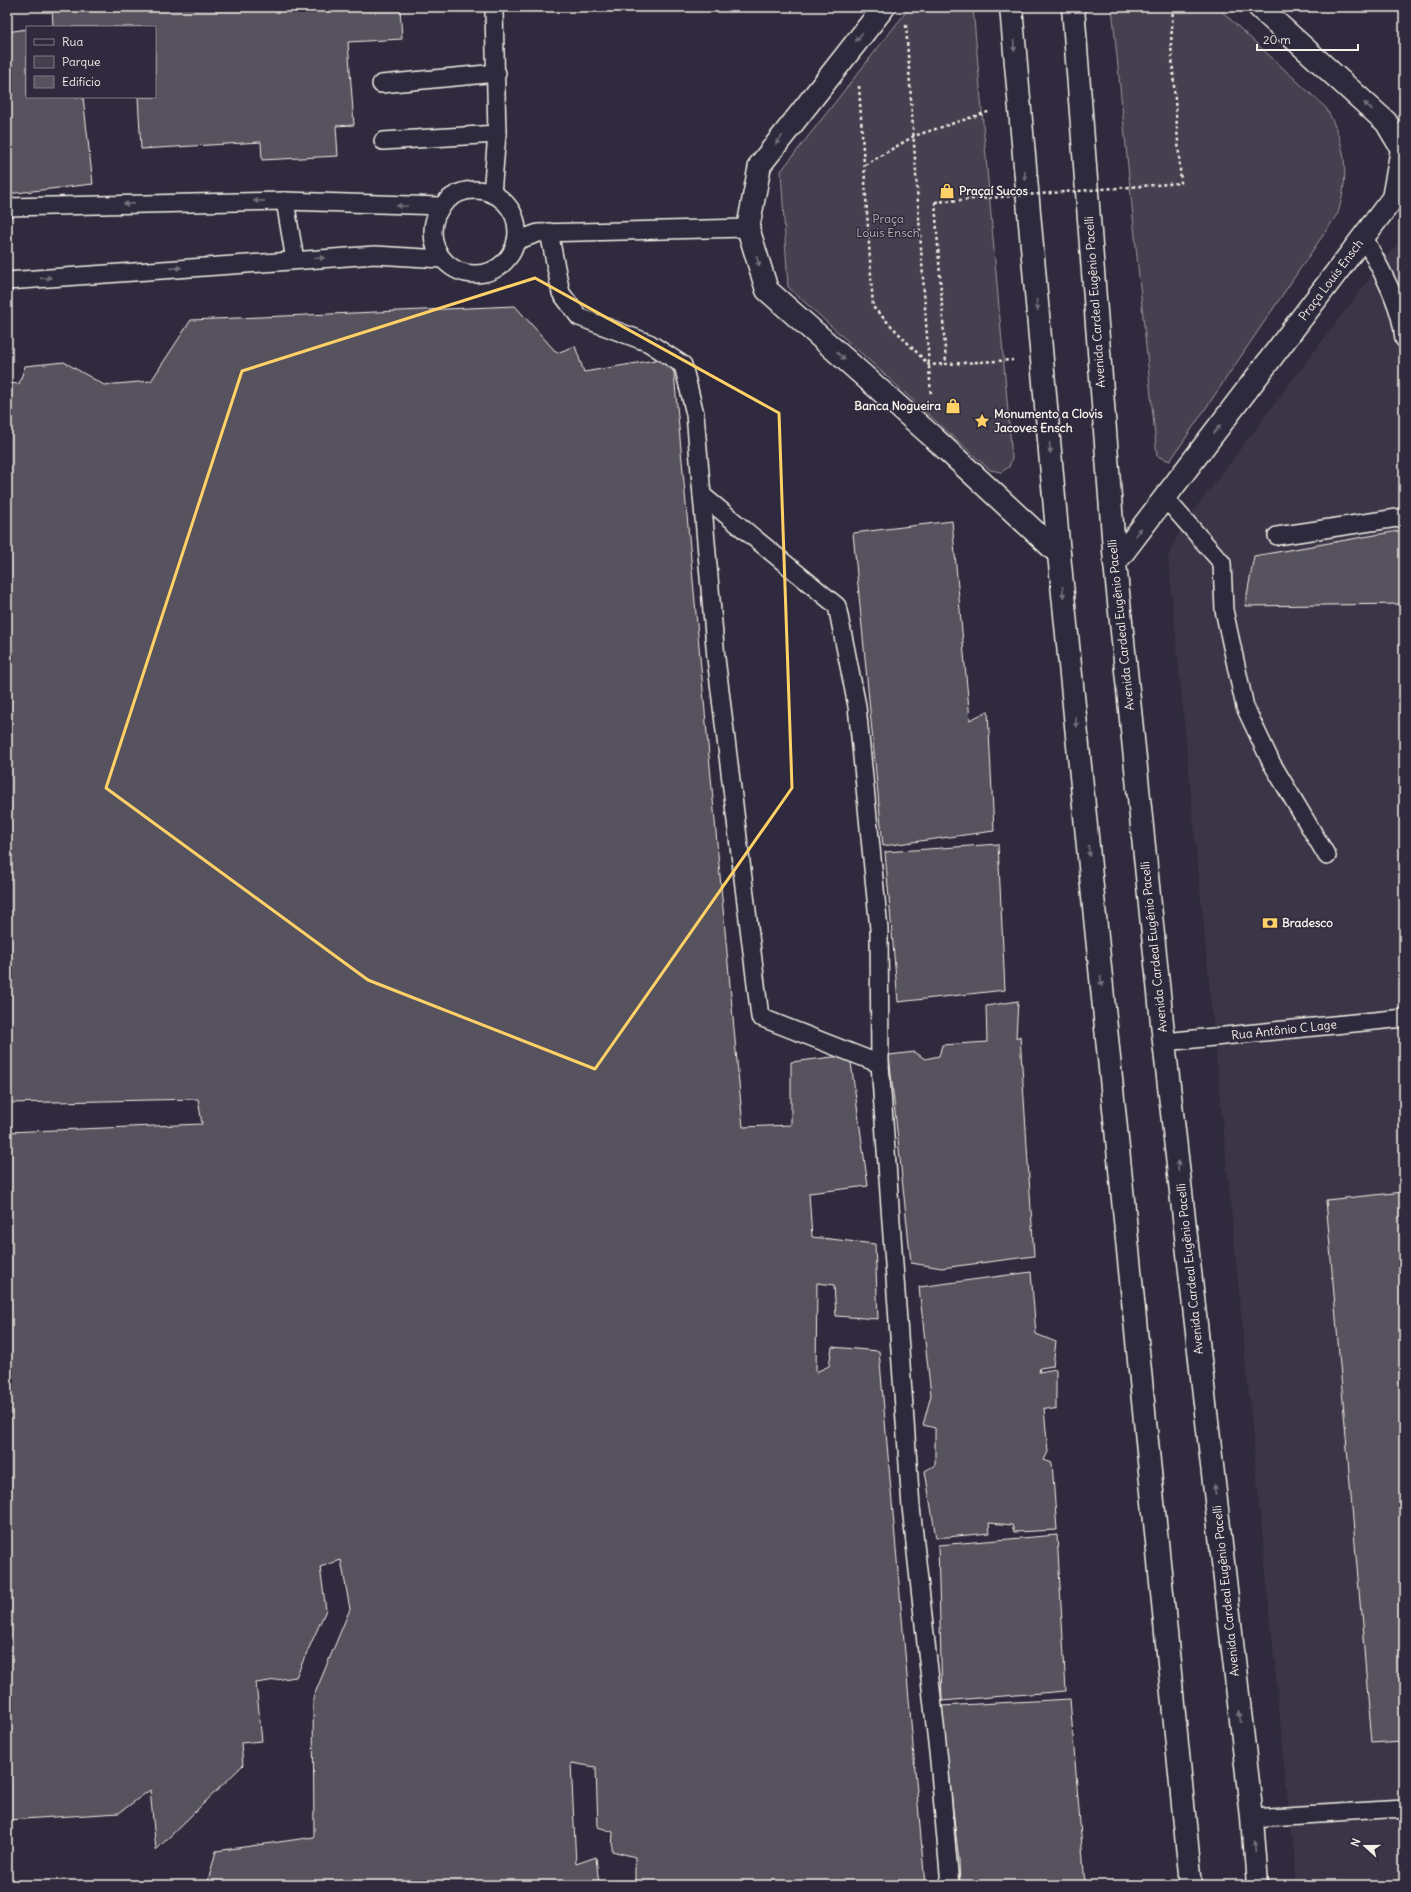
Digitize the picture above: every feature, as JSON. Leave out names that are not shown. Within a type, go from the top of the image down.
[{"type":"main road","points":[[884,7],[760,164],[748,228],[767,290],[934,438],[1060,554]]},
{"type":"main road","points":[[1011,7],[1018,102],[1060,554],[1191,1885]]},
{"type":"main road","name":"Avenida Cardeal Eugênio Pacelli","points":[[1073,7],[1114,563],[1164,1042],[1252,1818],[1257,1885]]},
{"type":"main road","name":"Praça Louis Ensch","points":[[1114,563],[1364,237],[1399,198],[1402,149],[1395,122],[1259,7]]},
{"type":"lane","points":[[492,194],[497,134],[497,73],[494,11]]},
{"type":"lane","points":[[381,84],[497,73]]},
{"type":"lane","points":[[383,140],[497,134]]},
{"type":"lane","points":[[474,189],[492,194],[507,205],[516,222],[516,240],[508,258],[493,270],[475,274],[457,270],[442,259],[434,242],[434,223],[441,206],[456,194],[474,189]]},
{"type":"lane","points":[[7,207],[284,200],[441,206]]},
{"type":"lane","points":[[284,200],[295,260]]},
{"type":"lane","points":[[516,240],[538,233],[549,232],[748,228]]},
{"type":"lane","points":[[549,232],[561,293],[579,317],[649,343],[683,365],[695,414],[716,658],[760,1017],[880,1064]]},
{"type":"lane","points":[[1364,237],[1392,291],[1403,329],[1404,339]]},
{"type":"lane","points":[[7,280],[375,255],[442,259]]},
{"type":"lane","points":[[702,495],[837,606],[857,706],[879,929],[880,1064],[911,1507],[939,1753],[950,1885]]},
{"type":"lane","points":[[1165,498],[1222,563],[1224,610],[1245,707],[1271,762],[1327,856]]},
{"type":"lane","points":[[1277,536],[1404,517]]},
{"type":"lane","name":"Rua Antônio C Lage","points":[[1164,1042],[1404,1018]]},
{"type":"lane","points":[[1252,1818],[1404,1809]]},
{"type":"path","points":[[946,364],[935,202],[1181,183],[1171,44],[1173,7]]},
{"type":"path","points":[[906,22],[934,438]]},
{"type":"path","points":[[856,41],[873,307],[929,365],[1042,358]]},
{"type":"path","points":[[865,165],[914,136],[1018,102]]},
{"type":"highlighted area","points":[[535,278],[779,413],[792,788],[595,1069],[368,980],[106,788],[242,371]]},
{"type":"shaded area","points":[[1404,238],[1404,1885],[1296,1885],[1168,556],[1182,526],[1385,258]]},
{"type":"green space","name":"Praça Louis Ensch","points":[[910,7],[973,7],[1012,458],[1009,467],[1001,472],[990,470],[788,287],[781,171]]},
{"type":"green space","points":[[1112,7],[1217,7],[1326,108],[1338,134],[1344,159],[1344,185],[1338,213],[1170,461],[1157,456]]},
{"type":"building","points":[[52,7],[400,7],[402,39],[348,42],[354,125],[336,126],[338,156],[262,160],[261,142],[141,149],[138,98],[156,98],[156,26],[53,26]]},
{"type":"building","points":[[26,29],[26,98],[83,98],[93,184],[7,194],[7,32]]},
{"type":"building","points":[[515,306],[557,353],[575,346],[584,372],[667,358],[674,373],[743,1127],[791,1125],[791,1062],[850,1055],[868,1186],[809,1193],[812,1237],[875,1244],[878,1319],[836,1316],[834,1285],[817,1283],[816,1372],[829,1366],[832,1347],[879,1351],[925,1885],[635,1885],[635,1857],[612,1851],[613,1832],[598,1827],[596,1767],[571,1763],[576,1864],[596,1857],[599,1885],[207,1885],[216,1851],[314,1837],[313,1698],[350,1609],[341,1560],[320,1567],[326,1610],[296,1677],[256,1683],[262,1741],[241,1743],[243,1765],[156,1850],[150,1790],[119,1813],[7,1820],[7,1132],[202,1124],[198,1099],[7,1103],[7,383],[19,384],[25,366],[64,362],[104,385],[151,381],[191,320]]},
{"type":"building","points":[[952,521],[970,720],[988,711],[994,831],[883,846],[853,533]]},
{"type":"building","points":[[1404,530],[1404,604],[1245,606],[1254,556]]},
{"type":"building","points":[[998,844],[1005,990],[898,1002],[885,852]]},
{"type":"building","points":[[1018,1001],[1016,1038],[1020,1036],[1034,1256],[942,1268],[911,1263],[889,1055],[915,1052],[925,1059],[939,1056],[942,1045],[987,1042],[986,1006]]},
{"type":"building","points":[[1404,1192],[1404,1742],[1372,1744],[1326,1200]]},
{"type":"building","points":[[1031,1272],[1036,1334],[1056,1342],[1053,1366],[1040,1368],[1039,1372],[1056,1369],[1056,1410],[1044,1408],[1048,1452],[1044,1460],[1052,1463],[1057,1530],[1014,1532],[1012,1525],[989,1523],[990,1533],[936,1538],[925,1471],[935,1465],[935,1428],[923,1425],[931,1395],[919,1287]]},
{"type":"building","points":[[1057,1535],[1066,1691],[942,1701],[938,1545]]},
{"type":"building","points":[[1070,1699],[1085,1885],[960,1885],[959,1861],[941,1706]]},
{"type":"place","name":"Praçaí Sucos","points":[[947,191]]},
{"type":"place","name":"Banca Nogueira","points":[[953,406]]},
{"type":"place","name":"Monumento a Clovis Jacoves Ensch","points":[[982,421]]},
{"type":"place","name":"Bradesco","points":[[1270,923]]}]
